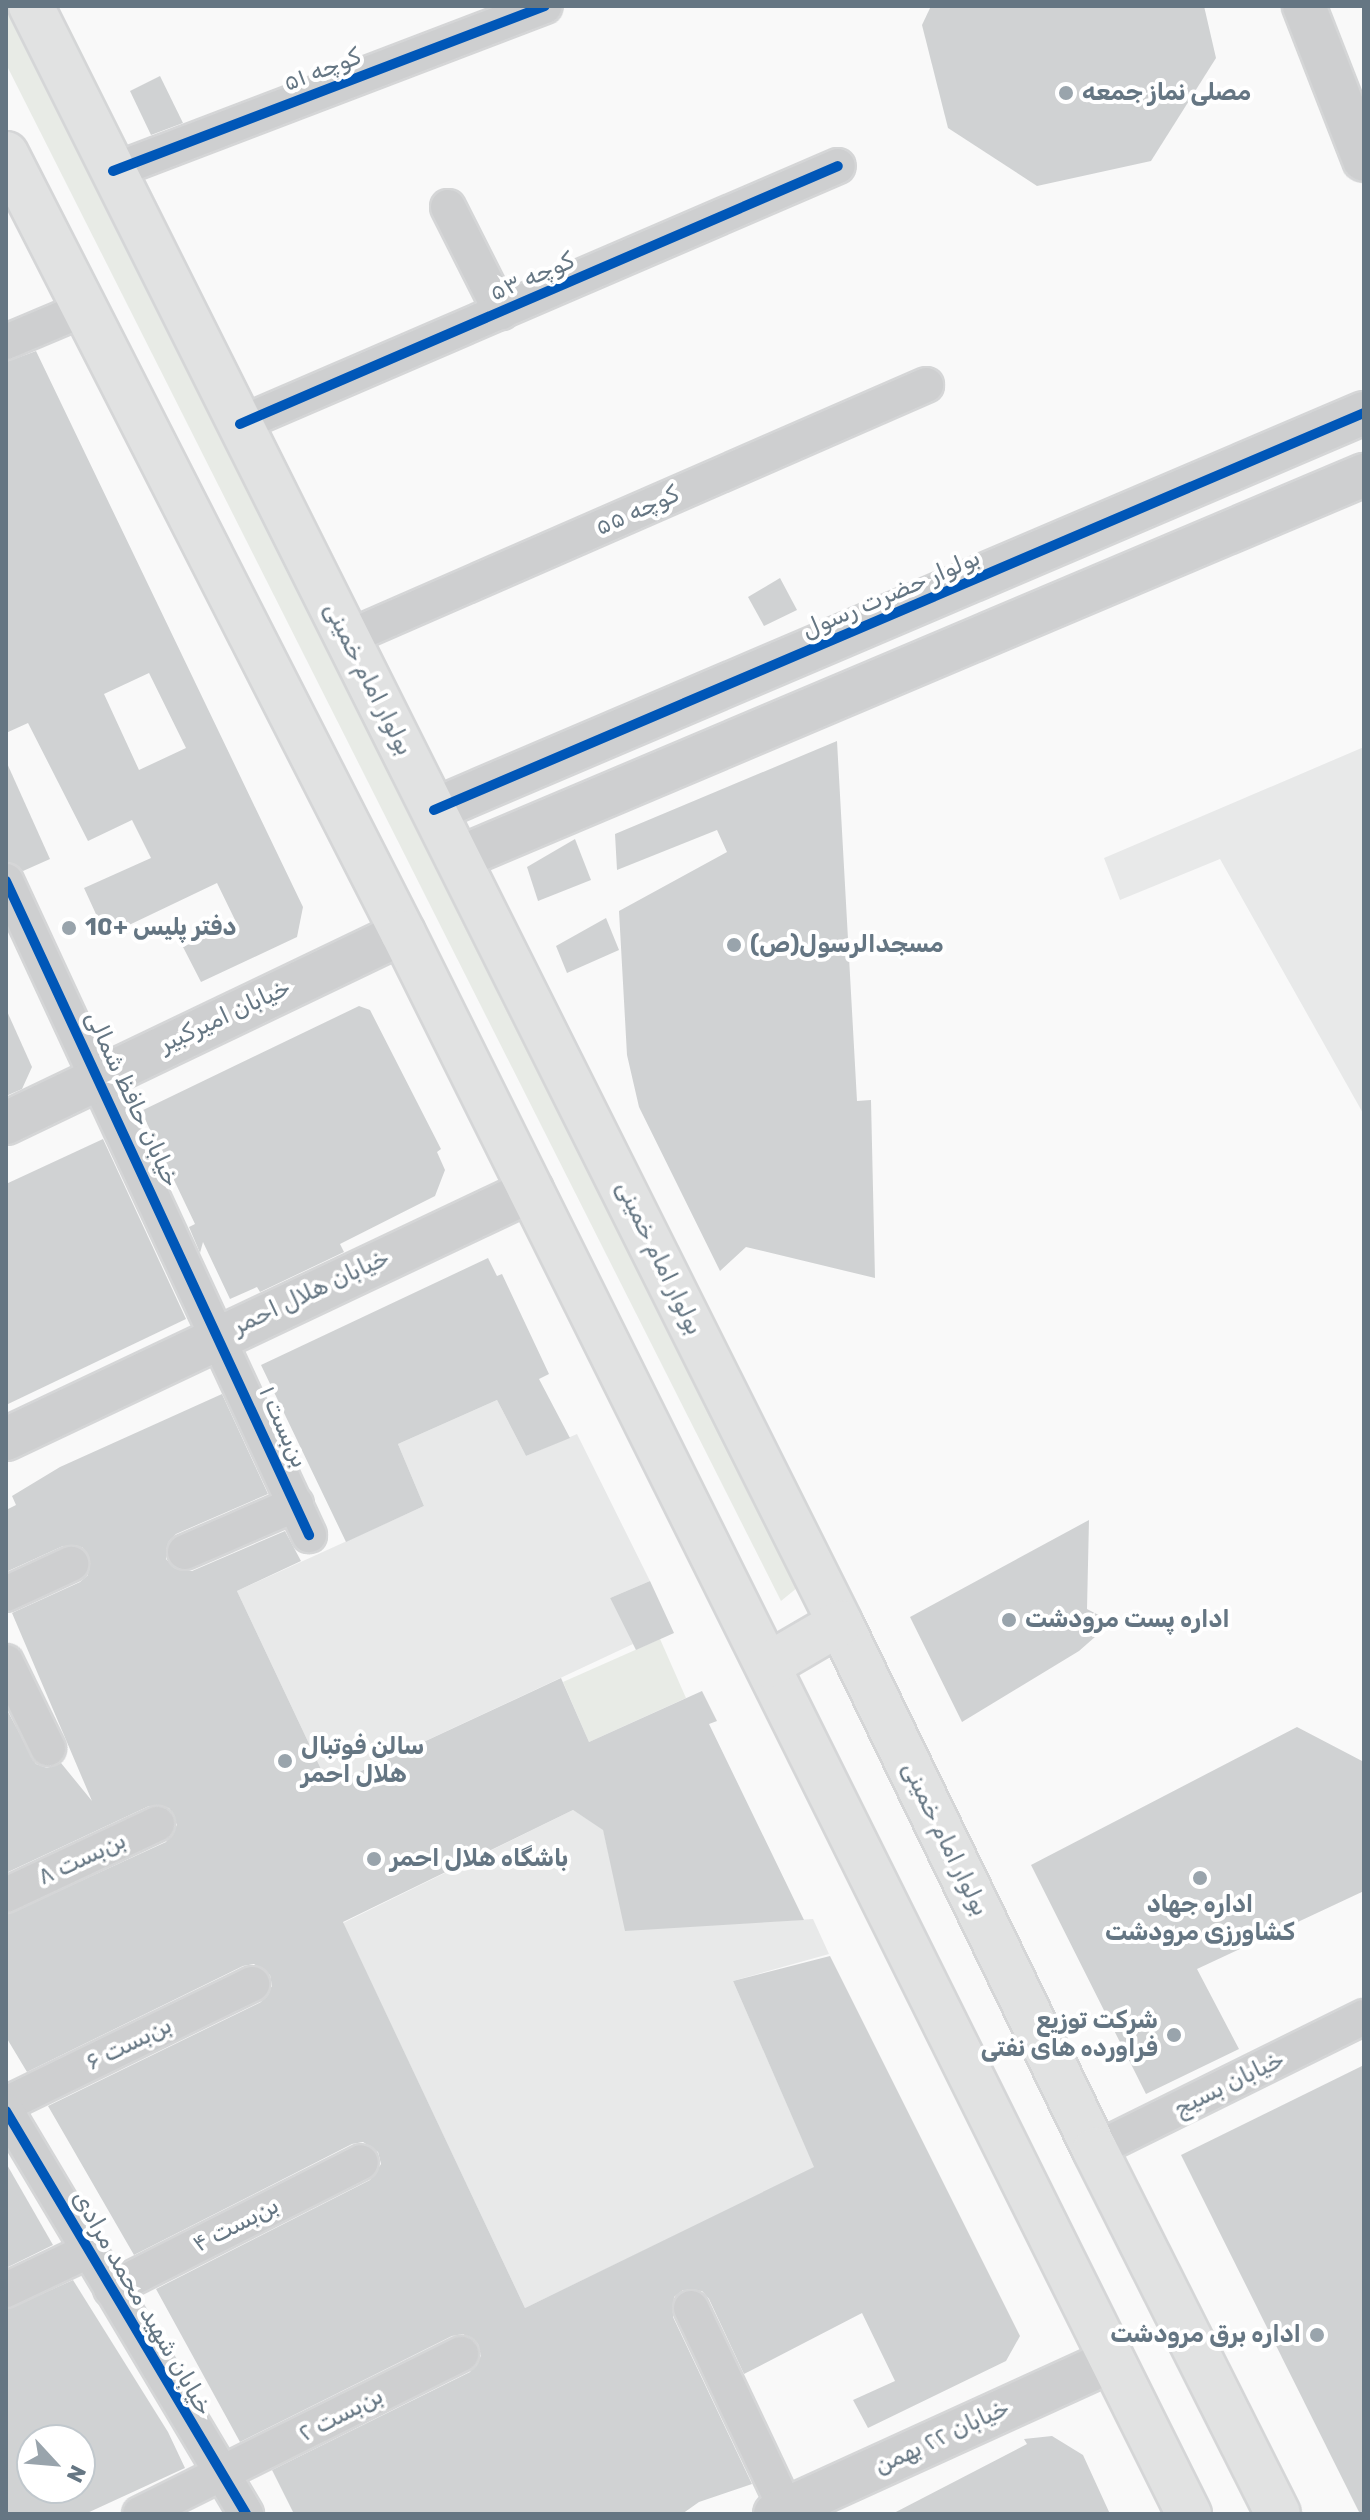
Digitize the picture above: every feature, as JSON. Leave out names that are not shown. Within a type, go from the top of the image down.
[{"type":"main road","name":"بولوار امام خمینی","points":[[43,10],[113,171],[840,1623],[1095,2150],[1278,2514]]},
{"type":"main road","points":[[6,154],[532,1190],[1110,2361],[1189,2514]]},
{"type":"main road","points":[[768,1665],[840,1623]]},
{"type":"street","name":"کوچه ۵۱","points":[[113,171],[545,6]]},
{"type":"street","points":[[1304,6],[1364,160]]},
{"type":"street","name":"کوچه ۵۳","points":[[240,424],[838,166]]},
{"type":"street","points":[[448,207],[501,312]]},
{"type":"street","points":[[6,342],[84,309]]},
{"type":"street","name":"کوچه ۵۵","points":[[347,638],[926,385]]},
{"type":"street","name":"بولوار حضرت رسول","points":[[434,810],[1364,413]]},
{"type":"street","points":[[459,858],[1364,475]]},
{"type":"street","points":[[484,789],[503,840]]},
{"type":"street","name":"خیابان حافظ شمالی","points":[[6,881],[221,1335]]},
{"type":"street","name":"خیابان امیرکبیر","points":[[6,1123],[99,1075],[403,933]]},
{"type":"street","name":"خیابان هلال احمر","points":[[6,1439],[532,1190]]},
{"type":"street","name":"بن‌بست ۱","points":[[221,1335],[309,1535]]},
{"type":"street","points":[[185,1552],[296,1504]]},
{"type":"street","points":[[6,1594],[71,1564]]},
{"type":"street","points":[[6,1662],[48,1748]]},
{"type":"street","name":"بن‌بست ۸","points":[[6,1895],[157,1824]]},
{"type":"street","name":"بن‌بست ۶","points":[[6,2104],[252,1984]]},
{"type":"street","name":"خیابان بسیج","points":[[1095,2150],[1364,2017]]},
{"type":"street","name":"خیابان شهید محمد مرادی","points":[[6,2111],[246,2514]]},
{"type":"street","name":"بن‌بست ۴","points":[[111,2289],[361,2162]]},
{"type":"street","points":[[6,2290],[88,2251]]},
{"type":"street","points":[[691,2308],[780,2511]]},
{"type":"street","name":"بن‌بست ۲","points":[[140,2514],[461,2354]]},
{"type":"street","name":"خیابان ۲۲ بهمن","points":[[780,2511],[1110,2361]]},
{"type":"shaded area","points":[[6,6],[803,1583],[781,1601],[6,64]]},
{"type":"shaded area","points":[[1364,747],[1364,1115],[1220,859],[1120,900],[1104,858]]},
{"type":"shaded area","points":[[497,1400],[526,1456],[577,1434],[650,1581],[610,1598],[633,1644],[329,1786],[237,1591],[424,1506],[398,1444]]},
{"type":"shaded area","points":[[660,1639],[686,1698],[589,1742],[563,1682]]},
{"type":"shaded area","points":[[573,1810],[603,1829],[626,1930],[813,1919],[829,1954],[733,1981],[815,2168],[525,2308],[343,1923]]},
{"type":"building","name":"مصلی نماز جمعه","points":[[931,6],[1204,6],[1216,58],[1151,161],[1037,186],[948,128],[922,25]]},
{"type":"building","points":[[160,76],[183,123],[151,135],[130,91]]},
{"type":"building","points":[[36,351],[303,907],[297,937],[201,982],[183,947],[236,922],[217,883],[106,936],[84,888],[151,858],[132,820],[88,841],[28,723],[6,733],[6,362]],"holes":[[[149,673],[186,748],[139,770],[104,694]]]},
{"type":"building","points":[[780,578],[797,610],[764,626],[748,597]]},
{"type":"building","name":"مسجدالرسول(ص)","points":[[837,741],[857,1101],[871,1100],[875,1278],[746,1247],[720,1271],[639,1107],[627,1055],[619,911],[727,852],[717,830],[617,870],[615,834]]},
{"type":"building","points":[[6,761],[50,859],[23,871],[6,861]]},
{"type":"building","points":[[575,839],[591,880],[538,901],[527,867]]},
{"type":"building","points":[[606,918],[619,950],[567,973],[556,946]]},
{"type":"building","points":[[359,1006],[370,1010],[441,1149],[437,1152],[445,1170],[435,1196],[340,1244],[344,1252],[260,1292],[257,1287],[230,1299],[203,1242],[200,1253],[189,1227],[195,1224],[141,1111]]},
{"type":"building","points":[[6,1009],[32,1067],[22,1089],[6,1096]]},
{"type":"building","points":[[103,1139],[186,1319],[6,1405],[6,1184]]},
{"type":"building","points":[[488,1258],[497,1276],[502,1274],[549,1374],[539,1379],[570,1438],[526,1456],[497,1400],[398,1444],[424,1506],[346,1542],[261,1365]]},
{"type":"building","points":[[222,1394],[268,1494],[176,1534],[169,1541],[166,1559],[174,1568],[192,1571],[285,1531],[301,1561],[237,1591],[329,1786],[561,1678],[589,1742],[702,1691],[717,1721],[709,1724],[804,1920],[625,1931],[603,1830],[573,1810],[343,1922],[525,2308],[814,2167],[733,1981],[830,1956],[1020,2336],[1006,2361],[868,2428],[853,2400],[895,2381],[862,2313],[744,2374],[709,2299],[702,2291],[683,2290],[674,2297],[673,2317],[752,2484],[699,2502],[682,2514],[294,2514],[272,2470],[470,2372],[481,2356],[478,2344],[463,2334],[452,2336],[240,2442],[156,2289],[370,2180],[381,2164],[378,2152],[363,2142],[352,2144],[134,2255],[48,2106],[261,2002],[272,1986],[270,1975],[254,1964],[243,1966],[27,2072],[6,2037],[6,1915],[166,1842],[177,1825],[169,1808],[149,1806],[6,1873],[6,1708],[36,1764],[47,1768],[61,1763],[92,1801],[12,1613],[80,1582],[88,1575],[89,1556],[82,1547],[63,1546],[6,1572],[6,1510],[16,1505],[12,1496],[60,1467]]},
{"type":"building","name":"اداره پست مرودشت","points":[[1089,1520],[1087,1609],[1112,1622],[1079,1651],[962,1722],[910,1617]]},
{"type":"building","points":[[650,1581],[674,1633],[636,1650],[610,1598]]},
{"type":"building","name":"اداره جهاد کشاورزی مرودشت","points":[[1297,1727],[1364,1762],[1364,1891],[1197,1969],[1239,2049],[1146,2094],[1031,1865]]},
{"type":"building","name":"اداره برق مرودشت","points":[[1364,2065],[1364,2514],[1360,2514],[1181,2155]]},
{"type":"building","points":[[6,2163],[53,2245],[6,2268]]},
{"type":"building","points":[[73,2280],[168,2432],[185,2468],[85,2514],[6,2514],[6,2310]]},
{"type":"building","points":[[1052,2436],[1083,2455],[1110,2514],[892,2514],[1027,2444],[1024,2439]]},
{"type":"cycle path","points":[[113,171],[545,6]]},
{"type":"cycle path","points":[[240,424],[838,166]]},
{"type":"cycle path","points":[[434,810],[1364,413]]},
{"type":"cycle path","points":[[6,881],[309,1535]]},
{"type":"cycle path","points":[[6,2111],[246,2514]]},
{"type":"place","name":"مصلی نماز جمعه","points":[[1066,93]]},
{"type":"place","name":"دفتر پلیس +10","points":[[69,928]]},
{"type":"place","name":"مسجدالرسول(ص)","points":[[734,945]]},
{"type":"place","name":"اداره پست مرودشت","points":[[1009,1620]]},
{"type":"place","name":"سالن فوتبال هلال احمر","points":[[285,1761]]},
{"type":"place","name":"باشگاه هلال احمر","points":[[374,1859]]},
{"type":"place","name":"اداره جهاد کشاورزی مرودشت","points":[[1200,1878]]},
{"type":"place","name":"شرکت توزیع فراورده های نفتی","points":[[1174,2035]]},
{"type":"place","name":"اداره برق مرودشت","points":[[1317,2335]]}]
